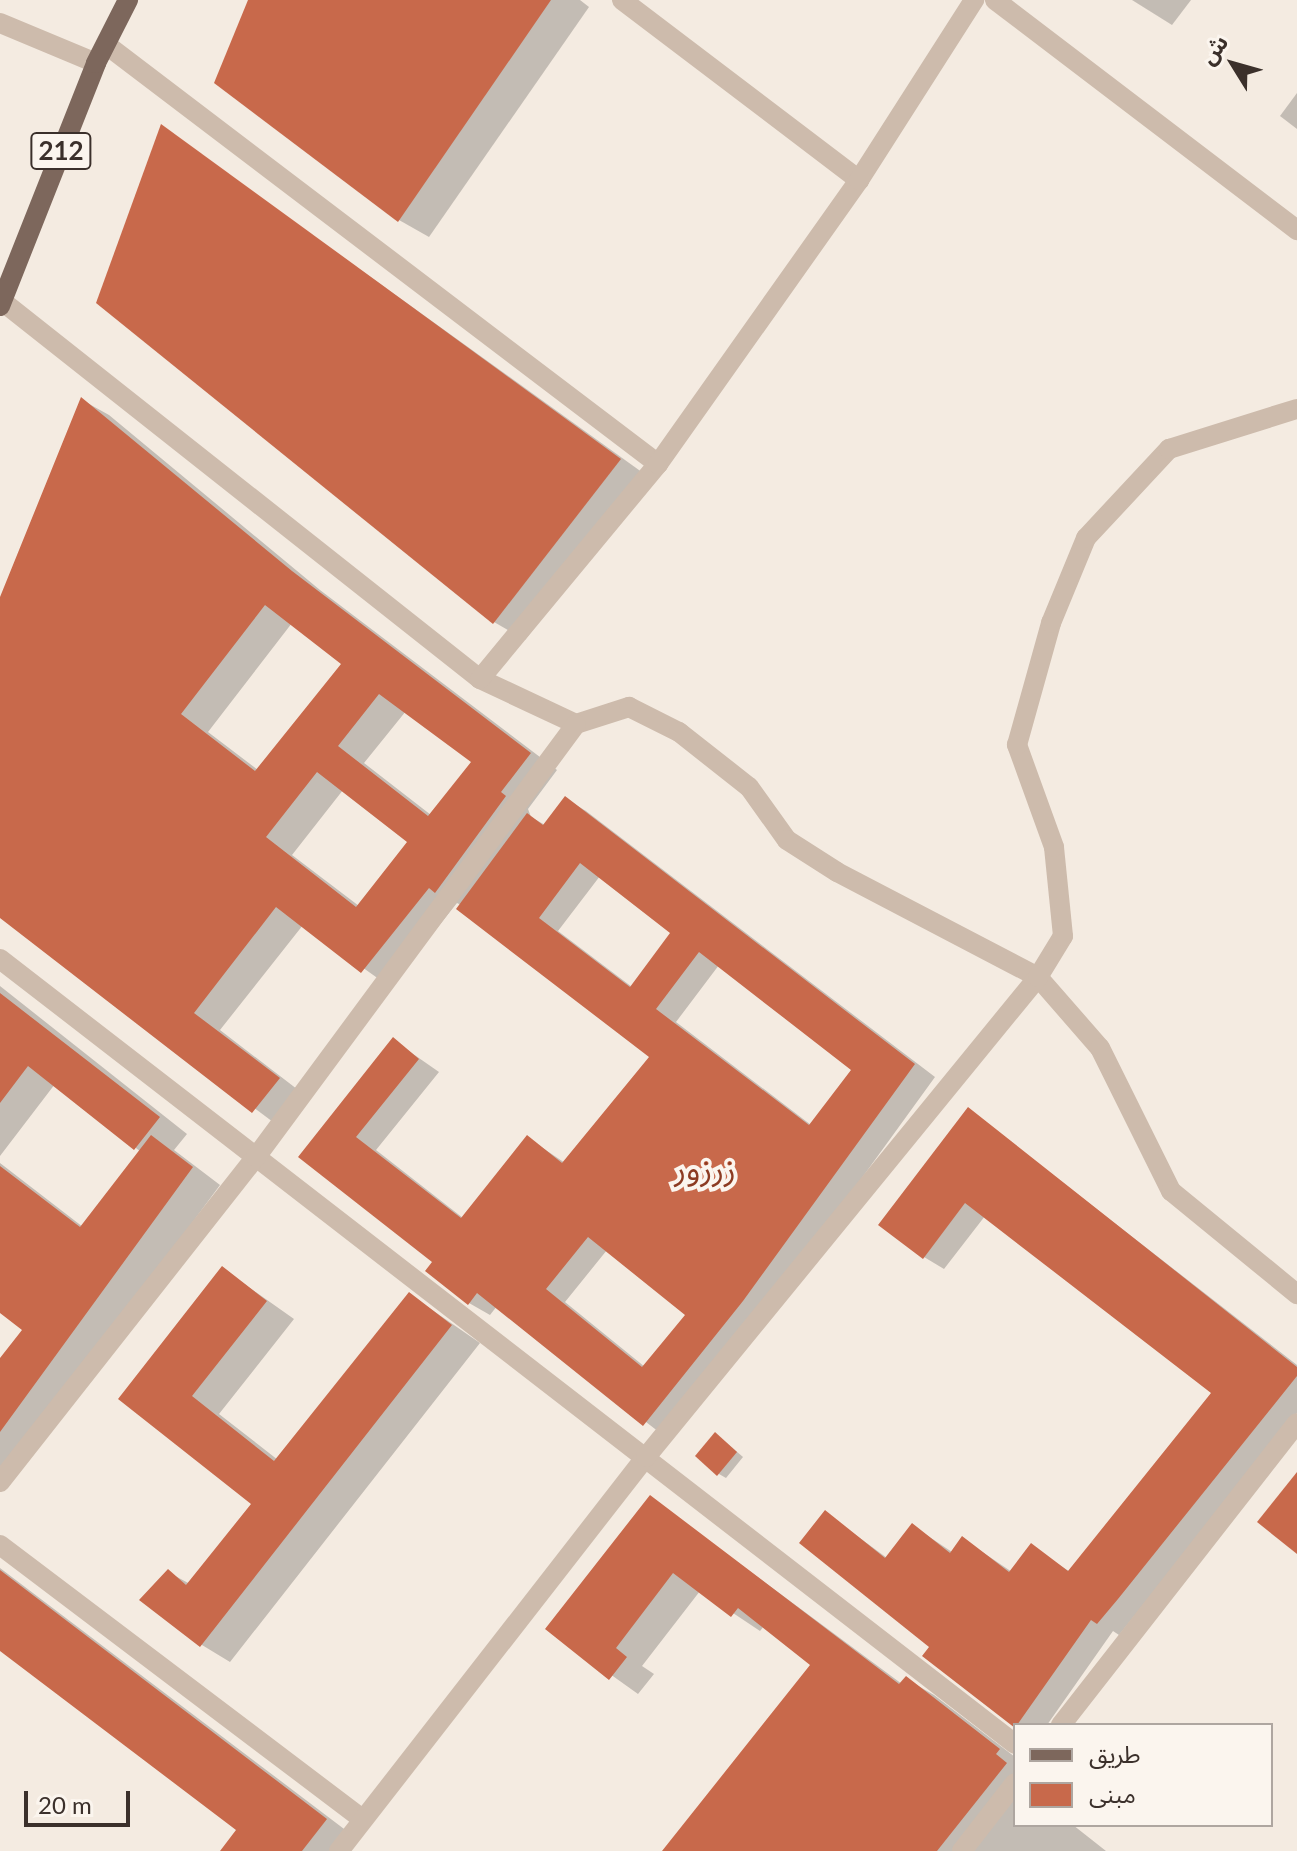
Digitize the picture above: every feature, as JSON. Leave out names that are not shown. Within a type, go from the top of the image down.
[{"type":"main road","name":"212","points":[[1,304],[96,63],[108,46],[128,0]]},
{"type":"street","points":[[622,0],[859,180]]},
{"type":"street","points":[[480,679],[658,464],[859,180],[974,0]]},
{"type":"street","points":[[995,0],[1297,230]]},
{"type":"street","points":[[0,23],[96,63]]},
{"type":"street","points":[[108,46],[658,464]]},
{"type":"street","points":[[1,304],[480,679],[576,724]]},
{"type":"street","points":[[339,1851],[646,1457],[1038,977],[1063,936],[1054,847],[1017,745],[1051,623],[1086,538],[1169,449],[1297,409]]},
{"type":"street","points":[[0,1482],[256,1157],[576,724],[629,707],[679,732],[749,787],[787,840],[837,872],[1038,977],[1100,1048],[1171,1191],[1297,1294]]},
{"type":"street","points":[[0,959],[1013,1742]]},
{"type":"street","points":[[1063,1723],[1297,1423]]},
{"type":"street","points":[[0,1545],[363,1820]]},
{"type":"street","points":[[962,1851],[1013,1786]]},
{"type":"building","points":[[248,0],[551,0],[398,222],[214,83]]},
{"type":"building","points":[[161,124],[621,459],[493,624],[96,303]]},
{"type":"building","points":[[81,397],[292,571],[531,753],[501,792],[506,796],[435,893],[429,888],[361,973],[276,907],[194,1013],[280,1078],[252,1113],[0,918],[0,597]],"holes":[[[265,605],[341,664],[255,771],[181,714]],[[379,694],[471,762],[428,816],[338,746]],[[317,772],[407,842],[356,907],[266,837]]]},
{"type":"building","points":[[565,796],[915,1064],[743,1301],[643,1426],[477,1293],[468,1305],[425,1271],[432,1262],[298,1157],[393,1037],[419,1059],[356,1137],[461,1218],[527,1135],[562,1163],[649,1057],[456,909],[527,813],[543,825]],"holes":[[[580,863],[670,933],[630,987],[539,918]],[[699,952],[851,1070],[809,1125],[656,1009]],[[588,1237],[685,1315],[642,1367],[546,1289]]]},
{"type":"building","points":[[0,993],[160,1117],[134,1150],[28,1066],[0,1103]]},
{"type":"building","points":[[968,1107],[1297,1367],[1297,1376],[1097,1624],[1091,1620],[1019,1723],[1013,1723],[1013,1726],[922,1656],[929,1647],[799,1543],[825,1510],[885,1558],[912,1523],[950,1553],[962,1536],[1009,1572],[1031,1543],[1068,1571],[1211,1393],[965,1203],[923,1259],[878,1225]]},
{"type":"building","points":[[151,1135],[193,1167],[0,1432],[0,1358],[22,1330],[0,1313],[0,1166],[80,1227]]},
{"type":"building","points":[[222,1266],[267,1301],[192,1396],[274,1461],[409,1292],[452,1325],[200,1647],[139,1600],[168,1569],[186,1585],[251,1504],[118,1399]]},
{"type":"building","points":[[715,1432],[737,1452],[717,1476],[695,1456]]},
{"type":"building","points":[[1297,1472],[1297,1554],[1257,1522]]},
{"type":"building","points":[[650,1495],[899,1684],[906,1676],[1000,1749],[996,1754],[1007,1763],[937,1851],[662,1851],[810,1665],[738,1608],[731,1617],[673,1573],[616,1648],[627,1657],[609,1680],[545,1629]]},
{"type":"building","points":[[0,1570],[327,1819],[302,1851],[220,1851],[236,1830],[0,1651]]},
{"type":"district","name":"زرزور","points":[[705,1168]]}]
